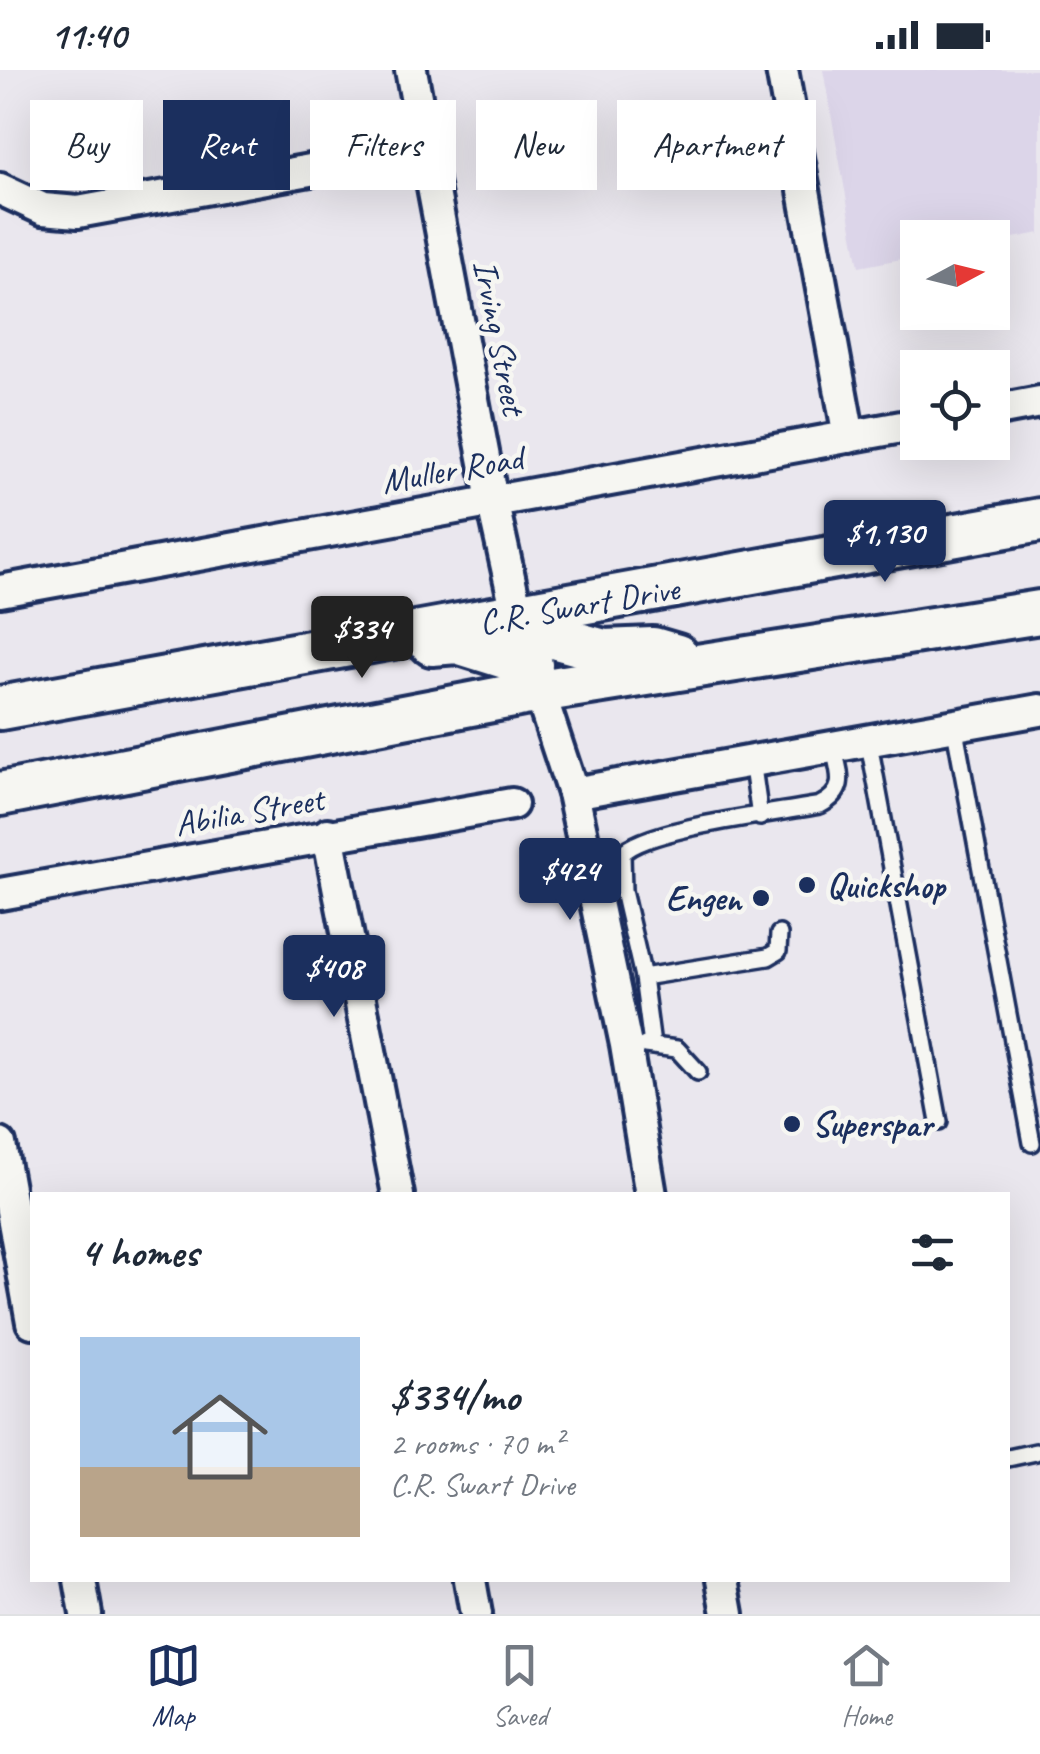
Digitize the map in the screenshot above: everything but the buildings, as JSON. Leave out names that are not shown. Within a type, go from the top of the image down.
[{"type":"main road","name":"C.R. Swart Drive","points":[[0,794],[527,650],[1040,520]]},
{"type":"main road","name":"C.R. Swart Drive","points":[[0,708],[392,638],[692,670],[1040,612]]},
{"type":"main road","points":[[527,650],[664,651],[692,670]]},
{"type":"street","name":"Irving Street","points":[[412,70],[417,100]]},
{"type":"street","points":[[782,70],[849,437]]},
{"type":"street","points":[[0,189],[43,209],[78,212],[310,170]]},
{"type":"street","name":"Irving Street","points":[[434,190],[492,500],[527,650],[573,794],[639,1045],[651,1192]]},
{"type":"street","points":[[1010,408],[1040,402]]},
{"type":"street","name":"Muller Road","points":[[0,591],[900,427]]},
{"type":"street","points":[[573,794],[1040,710]]},
{"type":"street","name":"Abilia Street","points":[[0,894],[512,804]]},
{"type":"street","points":[[328,834],[397,1192]]},
{"type":"street","points":[[0,1144],[30,1311]]},
{"type":"street","points":[[80,1582],[86,1614]]},
{"type":"street","points":[[470,1582],[476,1614]]},
{"type":"street","points":[[722,1582],[728,1614]]},
{"type":"lane","points":[[954,724],[1032,1143]]},
{"type":"lane","points":[[868,738],[939,1122]]},
{"type":"lane","points":[[698,1072],[677,1050],[639,1045],[643,977],[623,891],[622,854],[631,844],[658,835],[820,805],[835,797],[840,787],[833,745]]},
{"type":"lane","points":[[752,760],[760,817]]},
{"type":"lane","points":[[643,977],[768,958],[778,951],[779,934]]},
{"type":"lane","points":[[1010,1458],[1036,1452]]},
{"type":"shaded area","points":[[823,70],[1040,70],[1040,233],[1010,239],[1010,220],[900,220],[900,259],[859,267]]},
{"type":"place","name":"Quickshop","points":[[807,885]]},
{"type":"place","name":"Engen","points":[[761,898]]},
{"type":"place","name":"Superspar","points":[[792,1124]]}]
